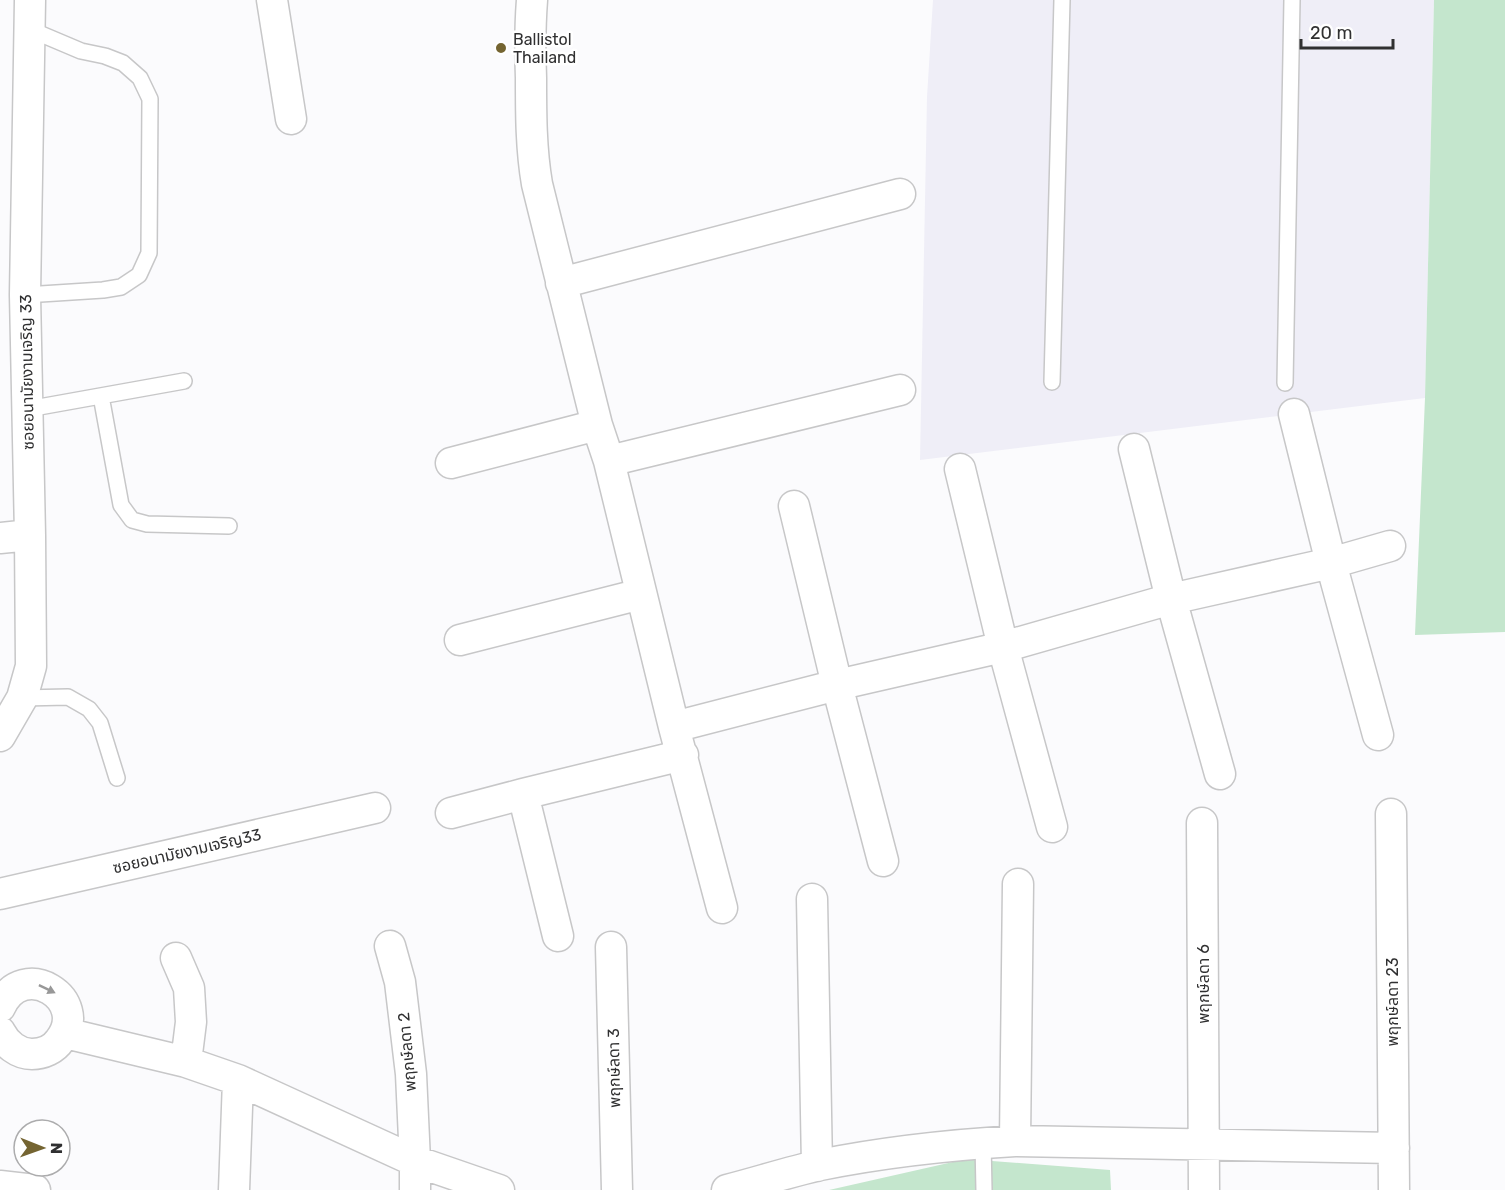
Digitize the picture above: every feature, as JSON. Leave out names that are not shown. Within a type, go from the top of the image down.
[{"type":"street","name":"ซอยอนามัยงามเจริญ 33","points":[[0,736],[22,698],[31,666],[28,409],[13,296],[30,0]]},
{"type":"street","points":[[272,0],[291,118]]},
{"type":"street","points":[[532,0],[531,124],[537,184],[722,908]]},
{"type":"street","points":[[561,283],[900,194]]},
{"type":"street","points":[[609,461],[900,390]]},
{"type":"street","points":[[1294,414],[1377,735]]},
{"type":"street","points":[[451,463],[597,425]]},
{"type":"street","points":[[1134,449],[1171,599],[1220,774]]},
{"type":"street","points":[[960,469],[1003,647],[1052,827]]},
{"type":"street","points":[[794,506],[837,685],[883,861]]},
{"type":"street","points":[[0,538],[30,535]]},
{"type":"street","points":[[674,727],[837,685],[1003,647],[1171,599],[1331,563],[1390,546]]},
{"type":"street","points":[[460,640],[641,594]]},
{"type":"street","points":[[451,813],[683,755]]},
{"type":"street","points":[[523,794],[558,936]]},
{"type":"street","name":"ซอยอนามัยงามเจริญ33","points":[[0,894],[375,808]]},
{"type":"street","name":"พฤกษ์ลดา 23","points":[[1391,814],[1394,1190]]},
{"type":"street","name":"พฤกษ์ลดา 6","points":[[1202,823],[1204,1190]]},
{"type":"street","points":[[1015,1141],[1018,884]]},
{"type":"street","points":[[812,899],[817,1166]]},
{"type":"street","name":"พฤกษ์ลดา 2","points":[[390,946],[400,982],[411,1074],[414,1190]]},
{"type":"street","name":"พฤกษ์ลดา 3","points":[[611,947],[617,1190]]},
{"type":"street","points":[[176,958],[189,988],[191,1022],[186,1062]]},
{"type":"street","points":[[0,1032],[7,1043],[16,1050],[27,1054],[39,1054],[50,1050],[59,1042],[68,1020],[66,1007],[59,996],[49,988],[37,984],[24,985],[12,990],[1,1000]]},
{"type":"street","points":[[65,1032],[186,1062],[238,1080],[415,1161],[499,1190]]},
{"type":"street","points":[[234,1190],[238,1080]]},
{"type":"street","points":[[727,1190],[817,1166],[896,1151],[983,1143],[1015,1141],[1394,1148]]},
{"type":"street","points":[[0,1186],[35,1190]]},
{"type":"lane","points":[[1052,382],[1062,0]]},
{"type":"lane","points":[[1285,383],[1292,0]]},
{"type":"lane","points":[[13,296],[122,287],[139,274],[149,253],[150,99],[140,78],[123,63],[81,51],[29,29]]},
{"type":"lane","points":[[28,409],[184,381]]},
{"type":"lane","points":[[101,396],[121,505],[132,520],[147,524],[229,526]]},
{"type":"lane","points":[[22,698],[68,697],[89,709],[100,723],[117,778]]},
{"type":"lane","points":[[983,1143],[984,1190]]},
{"type":"shaded area","points":[[933,0],[1434,0],[1425,398],[920,460],[927,97]]},
{"type":"green space","points":[[1434,0],[1505,0],[1505,632],[1415,635],[1425,398]]},
{"type":"green space","points":[[966,1159],[1110,1170],[1111,1190],[829,1190]]},
{"type":"place","name":"Ballistol Thailand","points":[[501,48]]}]
